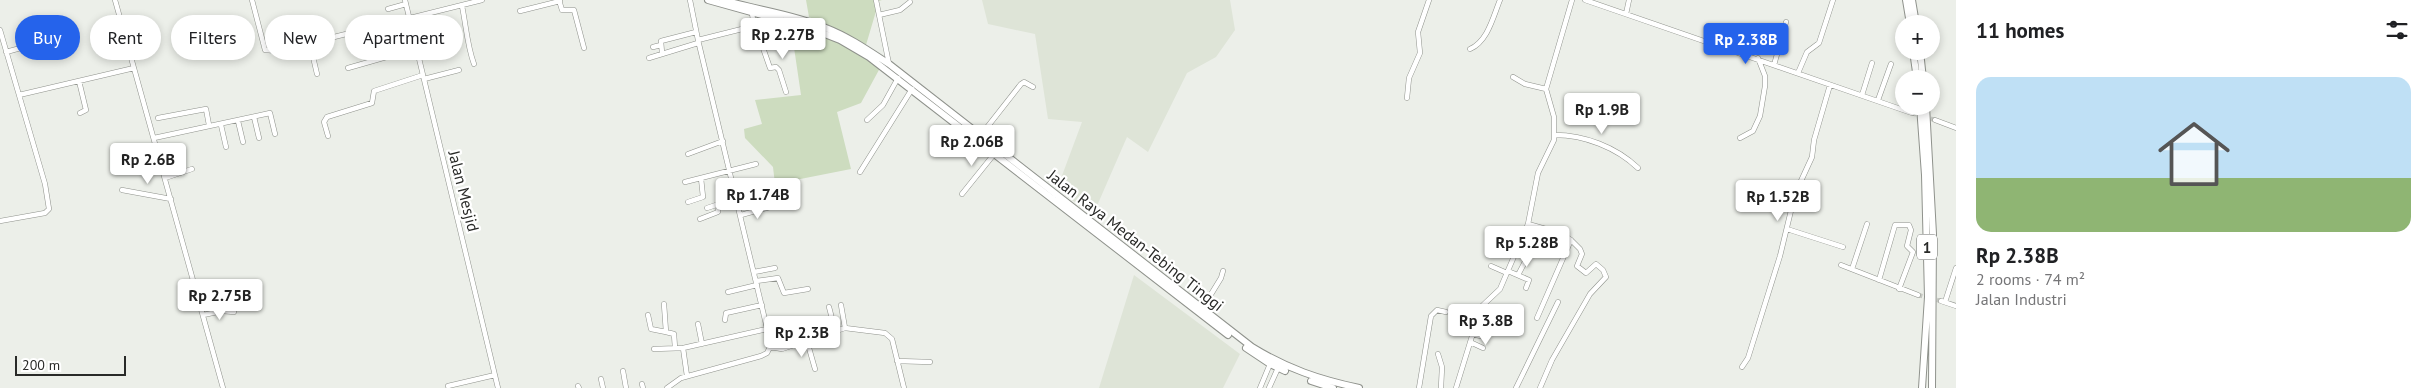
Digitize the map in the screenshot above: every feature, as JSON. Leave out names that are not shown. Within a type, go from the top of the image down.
[{"type":"highway","name":"Jalan Raya Medan-Tebing Tinggi","points":[[708,0],[829,35],[869,57],[996,153],[1213,324],[1270,364],[1312,385],[1332,388]]},
{"type":"highway","name":"Jalan Raya Medan-Tebing Tinggi","points":[[723,0],[794,17],[826,28],[889,64],[1252,347],[1288,368],[1312,377],[1359,388]]},
{"type":"highway","points":[[1906,0],[1908,15]]},
{"type":"highway","points":[[1912,0],[1914,15]]},
{"type":"highway","name":"1","points":[[1921,115],[1925,176],[1928,297],[1922,388]]},
{"type":"highway","name":"1","points":[[1926,115],[1934,252],[1932,388]]},
{"type":"street","points":[[115,0],[224,388]]},
{"type":"street","points":[[252,0],[265,50]]},
{"type":"street","points":[[426,15],[482,0]]},
{"type":"street","points":[[690,0],[698,42],[736,193],[770,347]]},
{"type":"street","points":[[876,0],[889,64]]},
{"type":"street","points":[[1407,98],[1409,78],[1420,53],[1418,32],[1429,0]]},
{"type":"street","points":[[1470,49],[1478,45],[1484,38],[1500,0]]},
{"type":"street","points":[[1456,388],[1481,307],[1500,289],[1528,224],[1538,173],[1555,135],[1554,118],[1546,89],[1572,0]]},
{"type":"street","points":[[1586,0],[1895,106]]},
{"type":"street","points":[[1626,14],[1629,0]]},
{"type":"street","points":[[1798,72],[1807,52],[1819,43],[1833,0]]},
{"type":"street","points":[[520,11],[560,1],[562,10],[572,9],[575,13],[584,48]]},
{"type":"street","points":[[388,9],[406,2]]},
{"type":"street","name":"Jalan Mesjid","points":[[406,2],[409,15]]},
{"type":"street","points":[[879,15],[900,10],[910,2]]},
{"type":"street","points":[[462,6],[465,20],[464,27],[474,64]]},
{"type":"street","points":[[752,13],[756,41],[763,48],[770,68],[776,67],[779,70],[786,92]]},
{"type":"street","points":[[1774,64],[1786,22]]},
{"type":"street","points":[[649,58],[754,26]]},
{"type":"street","points":[[0,30],[46,186],[49,209],[46,213],[0,221]]},
{"type":"street","points":[[662,53],[661,41],[696,32]]},
{"type":"street","points":[[653,47],[661,45]]},
{"type":"street","points":[[6,52],[15,50]]},
{"type":"street","points":[[1740,138],[1753,132],[1762,108],[1765,76],[1758,58]]},
{"type":"street","points":[[314,60],[317,74]]},
{"type":"street","points":[[348,68],[376,60]]},
{"type":"street","name":"Jalan Mesjid","points":[[420,60],[498,388]]},
{"type":"street","points":[[1862,95],[1872,63]]},
{"type":"street","points":[[1878,100],[1891,64]]},
{"type":"street","points":[[19,95],[134,68]]},
{"type":"street","points":[[328,136],[324,122],[327,117],[372,103],[374,91],[424,77],[459,70]]},
{"type":"street","points":[[1513,77],[1525,84],[1546,89]]},
{"type":"street","points":[[867,120],[883,105],[898,78]]},
{"type":"street","points":[[79,81],[86,110],[80,113]]},
{"type":"street","points":[[980,135],[1021,84],[1024,82],[1033,87]]},
{"type":"street","points":[[1742,367],[1748,358],[1757,332],[1795,194],[1812,157],[1814,140],[1830,85]]},
{"type":"street","points":[[860,172],[912,89]]},
{"type":"street","points":[[158,118],[206,110],[209,125]]},
{"type":"street","points":[[154,138],[270,113],[275,134]]},
{"type":"street","points":[[254,117],[259,138]]},
{"type":"street","points":[[1934,120],[1956,128]]},
{"type":"street","points":[[238,121],[243,142]]},
{"type":"street","points":[[221,125],[226,147]]},
{"type":"street","points":[[1555,135],[1577,136],[1609,148],[1623,154],[1638,168]]},
{"type":"street","points":[[688,154],[723,141]]},
{"type":"street","points":[[962,194],[996,153]]},
{"type":"street","points":[[685,182],[756,164]]},
{"type":"street","points":[[165,178],[192,169]]},
{"type":"street","points":[[688,202],[703,197],[701,178]]},
{"type":"street","points":[[700,219],[718,212],[722,196],[736,193],[755,185]]},
{"type":"street","points":[[122,190],[171,199]]},
{"type":"street","points":[[707,208],[719,204]]},
{"type":"street","points":[[741,215],[770,207]]},
{"type":"street","points":[[1528,224],[1560,234],[1571,240],[1580,248],[1582,254],[1577,266],[1586,273],[1595,264],[1604,270],[1606,277],[1590,294],[1552,360],[1540,388]]},
{"type":"street","points":[[1852,269],[1867,224]]},
{"type":"street","points":[[1879,280],[1894,227],[1899,224],[1909,226],[1911,228],[1907,246],[1913,253],[1899,288]]},
{"type":"street","points":[[1786,229],[1843,247]]},
{"type":"street","points":[[1537,318],[1571,240]]},
{"type":"street","points":[[1518,275],[1528,256]]},
{"type":"street","points":[[1841,265],[1918,295]]},
{"type":"street","points":[[1492,266],[1529,280],[1526,288]]},
{"type":"street","points":[[754,272],[775,268]]},
{"type":"street","points":[[1956,268],[1943,302],[1956,306]]},
{"type":"street","points":[[1202,309],[1221,278],[1223,271]]},
{"type":"street","points":[[728,292],[778,278],[784,293],[808,289]]},
{"type":"street","points":[[1516,388],[1558,302]]},
{"type":"street","points":[[664,304],[666,332]]},
{"type":"street","points":[[841,305],[845,328]]},
{"type":"street","points":[[725,320],[726,314],[762,306]]},
{"type":"street","points":[[829,307],[835,330]]},
{"type":"street","points":[[1419,388],[1431,316],[1437,310],[1446,312]]},
{"type":"street","points":[[203,315],[222,311],[234,312]]},
{"type":"street","points":[[648,315],[652,329],[674,334],[675,348]]},
{"type":"street","points":[[698,324],[702,344]]},
{"type":"street","points":[[1472,334],[1485,337],[1489,327],[1492,326]]},
{"type":"street","points":[[770,347],[779,350],[845,328],[890,335],[904,388]]},
{"type":"street","points":[[654,349],[683,348],[767,329]]},
{"type":"street","points":[[807,341],[815,369]]},
{"type":"street","points":[[1470,342],[1483,348]]},
{"type":"street","points":[[667,388],[675,380],[761,356],[770,347]]},
{"type":"street","points":[[683,348],[687,376]]},
{"type":"street","points":[[1438,354],[1441,358],[1442,367],[1441,388]]},
{"type":"street","points":[[897,361],[930,362]]},
{"type":"street","points":[[1260,388],[1270,364]]},
{"type":"street","points":[[1269,388],[1278,368]]},
{"type":"street","points":[[623,371],[626,388]]},
{"type":"street","points":[[448,386],[494,375]]},
{"type":"street","points":[[601,379],[603,388]]},
{"type":"shaded area","points":[[982,0],[1230,0],[1235,30],[1216,57],[1187,73],[1148,152],[1127,137],[1093,215],[1057,189],[1082,122],[1048,119],[1035,34],[988,24]]},
{"type":"shaded area","points":[[1134,275],[1240,354],[1223,388],[1099,388]]},
{"type":"green space","points":[[806,0],[882,0],[879,1],[866,45],[809,17]]},
{"type":"green space","points":[[791,27],[833,39],[880,68],[861,103],[837,112],[851,169],[775,184],[773,167],[745,138],[744,129],[762,124],[755,100],[801,95]]},
{"type":"tunnel","points":[[1919,115],[1935,120]]},
{"type":"tunnel","points":[[1918,295],[1941,301]]}]
